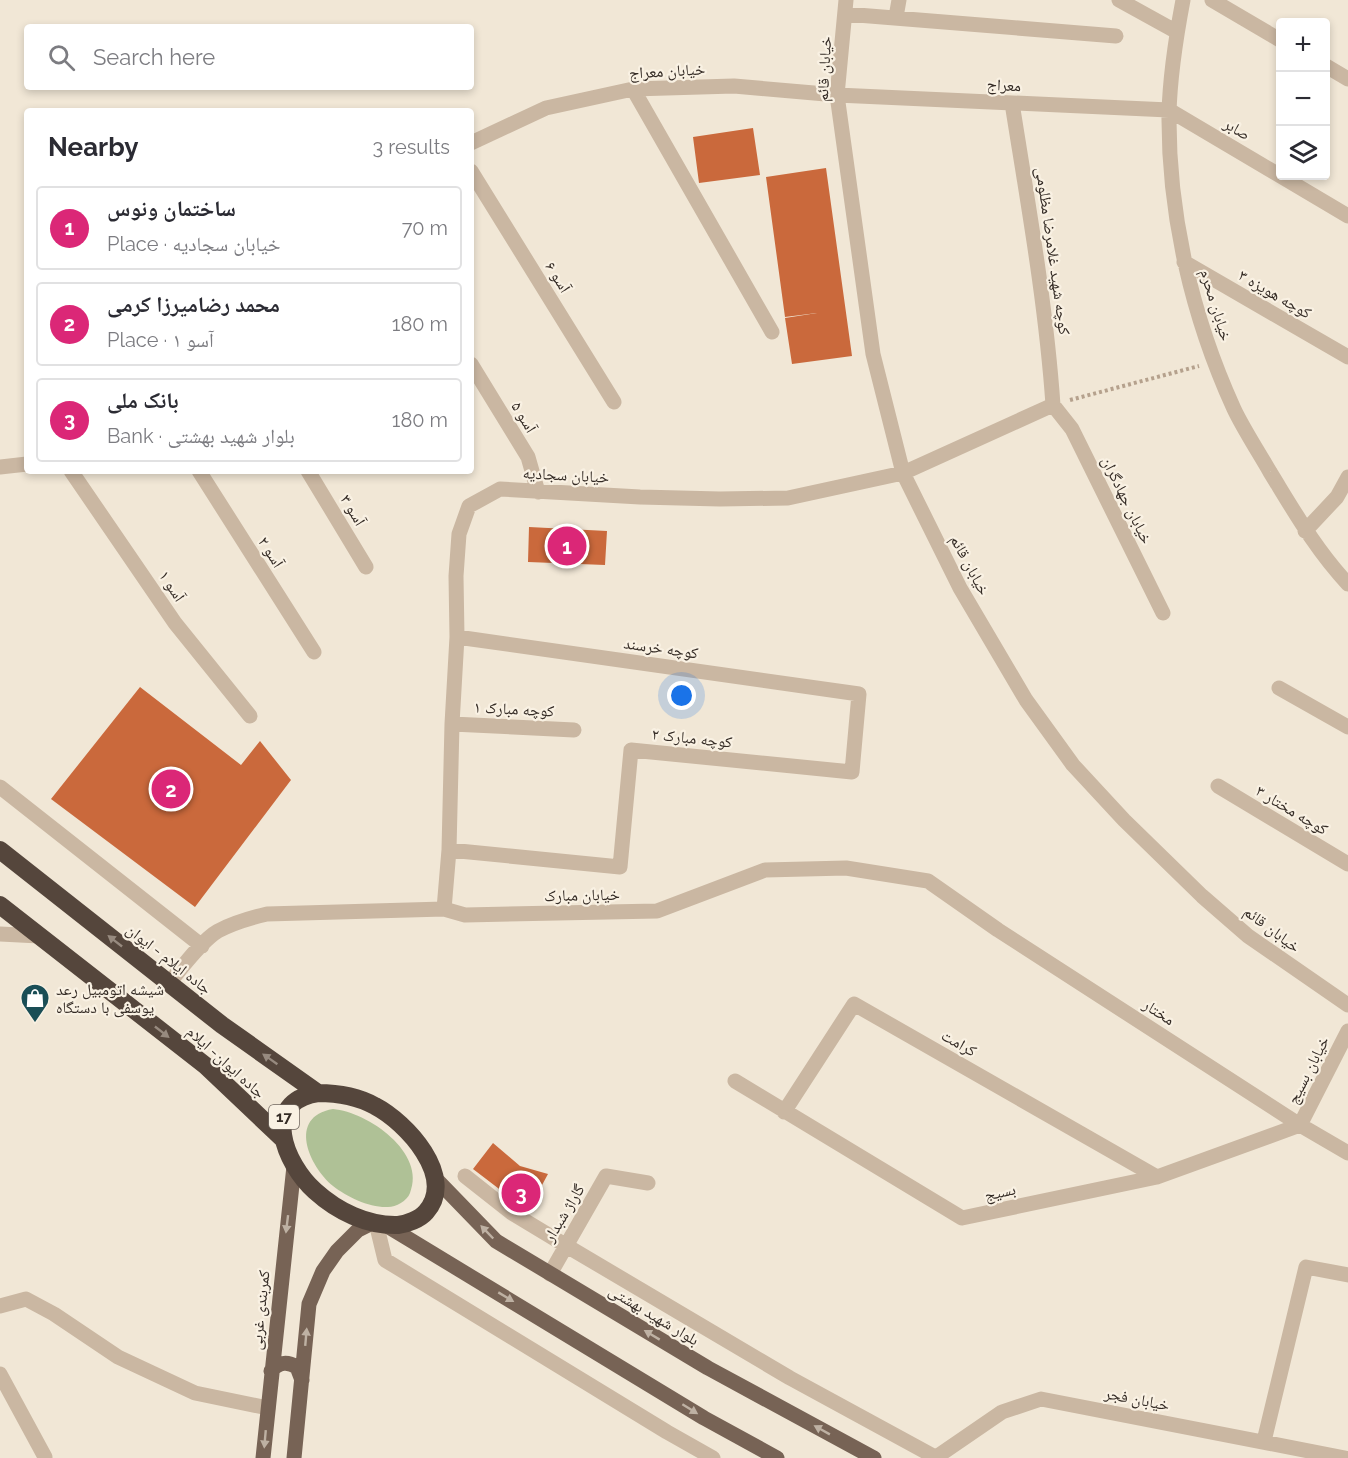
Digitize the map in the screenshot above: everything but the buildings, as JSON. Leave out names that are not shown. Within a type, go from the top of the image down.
[{"type":"highway","name":"جاده ایلام - ایوان","points":[[0,850],[222,1025],[318,1093]]},
{"type":"highway","name":"جاده ایوان- ایلام","points":[[0,905],[206,1066],[283,1139]]},
{"type":"highway","name":"17","points":[[318,1093],[346,1095],[362,1100],[391,1116],[403,1126],[424,1151],[434,1177],[434,1201],[422,1217],[400,1225],[377,1223],[342,1211],[314,1191],[286,1153],[283,1139],[284,1116],[290,1107],[306,1095],[318,1093]]},
{"type":"main road","name":"کمربندی غربی","points":[[263,1458],[294,1166]]},
{"type":"main road","name":"بلوار شهید بهشتی","points":[[434,1177],[496,1241],[708,1368],[874,1458]]},
{"type":"main road","name":"17","points":[[294,1458],[309,1304],[323,1271],[337,1251],[358,1230],[377,1223]]},
{"type":"main road","points":[[377,1223],[704,1418],[777,1458]]},
{"type":"main road","points":[[272,1371],[276,1366],[290,1363],[297,1367],[303,1380]]},
{"type":"street","points":[[896,17],[899,0]]},
{"type":"street","points":[[1119,0],[1177,32]]},
{"type":"street","name":"خیابان محرم","points":[[1183,0],[1177,32],[1169,110],[1170,155],[1184,262],[1214,362],[1235,411],[1305,531],[1348,584]]},
{"type":"street","points":[[1212,0],[1276,37]]},
{"type":"street","points":[[846,7],[896,17],[1116,36]]},
{"type":"street","name":"خیابان قائم","points":[[846,7],[837,95],[873,354],[903,472],[960,588],[1026,700],[1073,765],[1124,820],[1202,896],[1248,936],[1348,1005]]},
{"type":"street","points":[[1330,68],[1348,79]]},
{"type":"street","name":"خیابان معراج","points":[[474,141],[546,108],[633,89],[734,86],[837,95]]},
{"type":"street","points":[[633,89],[772,332]]},
{"type":"street","name":"معراج","points":[[837,95],[1169,110]]},
{"type":"street","name":"کوچه شهید غلامرضا مظلومی","points":[[1012,104],[1039,273],[1049,350],[1053,405]]},
{"type":"street","name":"صابر","points":[[1169,110],[1348,216]]},
{"type":"street","name":"آسو ۶","points":[[474,176],[614,402]]},
{"type":"street","name":"کوچه هویزه ۳","points":[[1184,262],[1348,357]]},
{"type":"street","name":"آسو ۵","points":[[474,369],[528,457],[538,492]]},
{"type":"street","name":"خیابان سجادیه","points":[[444,909],[457,637],[456,576],[459,534],[469,506],[500,489],[720,500],[788,498],[903,472],[1053,405]]},
{"type":"street","name":"خیابان جهادگران","points":[[1053,405],[1072,429],[1163,613]]},
{"type":"street","points":[[0,467],[24,464]]},
{"type":"street","name":"آسو ۱","points":[[73,474],[175,623],[250,716]]},
{"type":"street","name":"آسو ۲","points":[[201,474],[314,652]]},
{"type":"street","name":"آسو ۳","points":[[310,474],[366,567]]},
{"type":"street","points":[[1305,531],[1342,500],[1348,477]]},
{"type":"street","name":"کوچه خرسند","points":[[457,637],[859,694]]},
{"type":"street","points":[[1279,688],[1348,727]]},
{"type":"street","name":"کوچه مبارک ۲","points":[[448,850],[620,867],[631,750],[852,772],[859,694]]},
{"type":"street","name":"کوچه مبارک ۱","points":[[452,724],[574,730]]},
{"type":"street","name":"کوچه مختار ۳","points":[[1218,786],[1348,864]]},
{"type":"street","points":[[0,787],[202,945]]},
{"type":"street","name":"خیابان مبارک","points":[[169,984],[216,932],[246,919],[267,914],[444,909],[465,915],[657,911],[765,870],[846,868],[928,881],[998,930]]},
{"type":"street","name":"مختار","points":[[998,930],[1300,1125]]},
{"type":"street","points":[[0,934],[39,936]]},
{"type":"street","name":"کرامت","points":[[784,1112],[854,1004],[1157,1177]]},
{"type":"street","name":"خیابان بسیج","points":[[1300,1125],[1348,1032]]},
{"type":"street","name":"بسیج","points":[[735,1081],[962,1218],[1157,1177],[1300,1125]]},
{"type":"street","points":[[1300,1125],[1348,1153]]},
{"type":"street","points":[[465,1176],[512,1213],[565,1245],[790,1378],[936,1458]]},
{"type":"street","name":"گاراژ شبدار","points":[[550,1274],[606,1176],[648,1183]]},
{"type":"street","points":[[377,1223],[385,1260],[713,1458]]},
{"type":"street","points":[[1264,1441],[1306,1268],[1348,1275]]},
{"type":"street","points":[[0,1306],[26,1299],[54,1314],[118,1357],[195,1393],[268,1408]]},
{"type":"street","points":[[0,1374],[45,1457]]},
{"type":"street","name":"خیابان فجر","points":[[936,1458],[1002,1412],[1041,1400],[1345,1458]]},
{"type":"path","points":[[1053,405],[1214,362]]},
{"type":"green space","points":[[333,1109],[347,1112],[377,1126],[402,1150],[410,1163],[413,1178],[409,1196],[404,1201],[391,1207],[366,1204],[333,1186],[316,1167],[310,1155],[306,1132],[310,1122],[319,1114]]},
{"type":"place","name":"ساختمان ونوس","points":[[567,546]]},
{"type":"place","name":"محمد رضامیرزا کرمی","points":[[171,789]]},
{"type":"place","name":"شیشه اتومبیل رعد یوسفی با دستگاه","points":[[35,1024]]},
{"type":"place","name":"بانک ملی","points":[[521,1193]]}]
